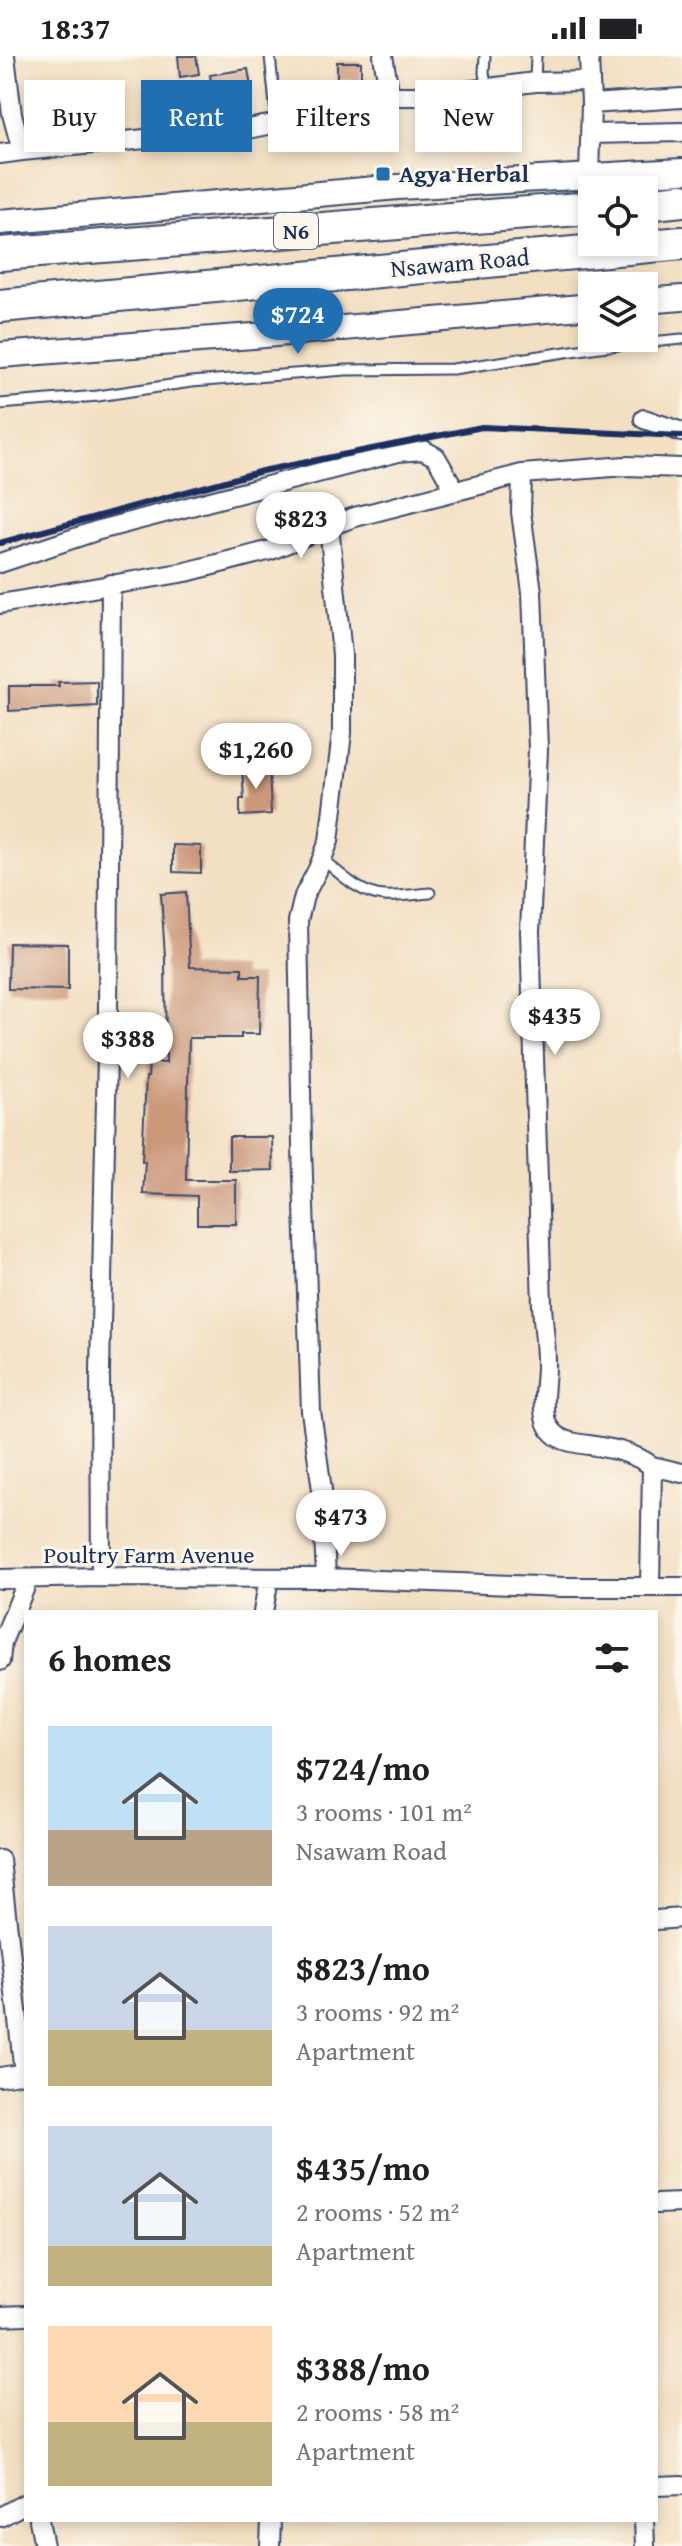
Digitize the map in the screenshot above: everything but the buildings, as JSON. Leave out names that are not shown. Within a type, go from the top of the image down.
[{"type":"highway","name":"Nsawam Road","points":[[0,254],[578,194]]},
{"type":"highway","points":[[658,203],[682,200]]},
{"type":"highway","name":"Nsawam Road","points":[[0,306],[682,243]]},
{"type":"main road","points":[[658,177],[682,171]]},
{"type":"main road","points":[[0,222],[398,187],[578,193]]},
{"type":"main road","points":[[658,300],[682,298]]},
{"type":"main road","points":[[0,355],[578,307]]},
{"type":"street","points":[[5,56],[12,114],[22,151]]},
{"type":"street","points":[[383,56],[387,80]]},
{"type":"street","points":[[589,56],[591,176]]},
{"type":"street","points":[[522,84],[589,81]]},
{"type":"street","points":[[591,104],[682,98]]},
{"type":"street","points":[[0,154],[268,125]]},
{"type":"street","points":[[590,134],[682,132]]},
{"type":"street","points":[[644,419],[682,432]]},
{"type":"street","points":[[0,563],[99,530],[398,452],[423,450],[436,457],[455,490]]},
{"type":"street","points":[[0,604],[186,572],[271,550],[329,526],[522,474],[626,466],[682,468]]},
{"type":"street","points":[[522,474],[521,512],[532,592],[538,749],[530,932],[546,1361],[544,1421],[554,1435],[568,1442],[623,1451],[637,1455],[652,1466],[682,1473]]},
{"type":"street","points":[[326,1578],[322,1490],[311,1411],[298,921],[304,896],[329,841],[342,733],[342,655],[329,526]]},
{"type":"street","points":[[101,1577],[100,1371],[108,1026],[111,584]]},
{"type":"street","points":[[650,1587],[652,1466]]},
{"type":"street","points":[[263,1610],[269,1578]]},
{"type":"street","name":"Poultry Farm Avenue","points":[[0,1579],[326,1578],[563,1587],[682,1587]]},
{"type":"street","points":[[0,1661],[2,1642],[28,1580]]},
{"type":"street","points":[[0,1860],[24,2064]]},
{"type":"street","points":[[658,1920],[682,1918]]},
{"type":"street","points":[[0,2077],[24,2073]]},
{"type":"street","points":[[658,2204],[682,2203]]},
{"type":"street","points":[[0,2316],[24,2315]]},
{"type":"street","points":[[658,2486],[682,2485]]},
{"type":"street","points":[[0,2517],[24,2504]]},
{"type":"street","points":[[39,2522],[44,2546]]},
{"type":"street","points":[[270,2546],[271,2522]]},
{"type":"street","points":[[644,2522],[645,2546]]},
{"type":"lane","points":[[270,56],[272,80]]},
{"type":"lane","points":[[485,56],[485,80]]},
{"type":"lane","points":[[535,82],[536,56]]},
{"type":"lane","points":[[0,404],[98,396],[191,382],[346,370],[453,369],[599,347],[682,339]]},
{"type":"lane","points":[[322,859],[352,883],[371,893],[384,896],[430,893]]},
{"type":"railway","points":[[0,543],[262,471],[482,427],[682,436]]},
{"type":"place","name":"Agya Herbal","points":[[383,174]]}]
